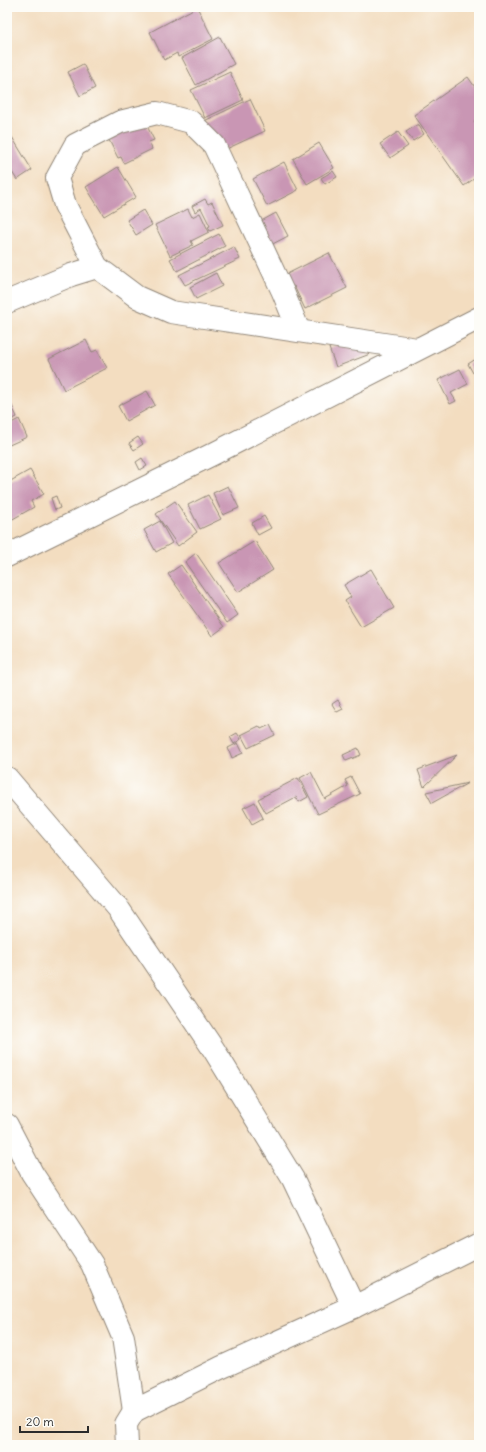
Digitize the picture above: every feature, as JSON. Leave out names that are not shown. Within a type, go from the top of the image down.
[{"type":"street","points":[[299,331],[283,292],[214,145],[191,122],[157,113],[120,122],[75,145],[57,178],[65,206],[97,267],[137,297],[171,312],[417,349]]},
{"type":"street","points":[[7,302],[72,275],[97,267]]},
{"type":"street","points":[[7,556],[215,453],[479,318]]},
{"type":"street","points":[[7,778],[118,908],[214,1050],[293,1179],[354,1307]]},
{"type":"street","points":[[7,1125],[32,1173],[92,1264],[122,1337],[134,1411]]},
{"type":"street","points":[[127,1445],[126,1424],[134,1411],[220,1368],[354,1307],[479,1244]]},
{"type":"building","points":[[197,7],[213,39],[178,57],[177,53],[164,60],[150,32]]},
{"type":"building","points":[[220,37],[234,64],[196,85],[182,58]]},
{"type":"building","points":[[83,64],[95,88],[80,96],[68,72]]},
{"type":"building","points":[[230,72],[243,100],[205,118],[191,90]]},
{"type":"building","points":[[468,77],[479,93],[479,117],[474,121],[479,128],[479,175],[464,186],[414,115]]},
{"type":"building","points":[[250,99],[265,131],[220,152],[198,124]]},
{"type":"building","points":[[146,124],[154,140],[149,142],[152,149],[124,163],[121,157],[118,158],[106,134]]},
{"type":"building","points":[[418,124],[424,134],[413,141],[406,132]]},
{"type":"building","points":[[398,132],[408,146],[390,158],[380,144]]},
{"type":"building","points":[[12,137],[32,170],[17,180],[7,164],[7,140]]},
{"type":"building","points":[[319,143],[334,168],[307,184],[293,159]]},
{"type":"building","points":[[284,162],[298,190],[267,206],[253,179]]},
{"type":"building","points":[[118,167],[136,197],[104,216],[86,187]]},
{"type":"building","points":[[333,171],[337,177],[325,184],[321,178]]},
{"type":"building","points":[[205,199],[208,204],[212,202],[223,225],[210,231],[208,227],[210,226],[201,208],[195,212],[192,206]]},
{"type":"building","points":[[188,209],[192,217],[200,213],[209,232],[191,241],[193,245],[170,256],[155,225]]},
{"type":"building","points":[[143,210],[152,225],[136,235],[127,220]]},
{"type":"building","points":[[276,213],[288,236],[265,248],[254,225]]},
{"type":"building","points":[[219,234],[225,246],[177,271],[170,259]]},
{"type":"building","points":[[234,247],[240,259],[185,285],[179,275]]},
{"type":"building","points":[[329,253],[347,288],[305,309],[294,286],[283,292],[277,279]]},
{"type":"building","points":[[216,273],[222,286],[196,299],[190,287]]},
{"type":"building","points":[[365,339],[370,354],[336,367],[329,348],[349,341]]},
{"type":"building","points":[[86,340],[92,352],[97,350],[107,368],[64,390],[49,359]]},
{"type":"building","points":[[479,357],[479,369],[473,373],[468,364]]},
{"type":"building","points":[[460,369],[468,384],[451,393],[456,401],[450,404],[438,380]]},
{"type":"building","points":[[147,391],[155,405],[126,421],[118,406]]},
{"type":"building","points":[[7,395],[17,417],[7,422]]},
{"type":"building","points":[[19,419],[27,437],[7,446],[7,425]]},
{"type":"building","points":[[138,437],[143,444],[134,450],[129,443]]},
{"type":"building","points":[[142,458],[147,466],[140,470],[136,462]]},
{"type":"building","points":[[30,470],[44,494],[31,501],[34,507],[11,520],[7,514],[7,483]]},
{"type":"building","points":[[228,486],[239,508],[223,515],[213,493]]},
{"type":"building","points":[[208,495],[221,519],[200,529],[188,505]]},
{"type":"building","points":[[56,496],[60,508],[55,510],[51,498]]},
{"type":"building","points":[[175,501],[197,532],[178,546],[156,514]]},
{"type":"building","points":[[264,516],[271,528],[258,535],[252,523]]},
{"type":"building","points":[[160,521],[172,543],[156,552],[144,530]]},
{"type":"building","points":[[255,541],[273,570],[238,592],[219,563]]},
{"type":"building","points":[[196,553],[238,615],[227,623],[185,562]]},
{"type":"building","points":[[181,565],[224,627],[212,636],[168,574]]},
{"type":"building","points":[[371,569],[394,608],[361,627],[345,601],[351,597],[344,585]]},
{"type":"building","points":[[338,700],[343,709],[337,712],[332,704]]},
{"type":"building","points":[[270,725],[275,735],[248,748],[241,735],[259,726],[261,729]]},
{"type":"building","points":[[237,733],[241,739],[234,744],[230,737]]},
{"type":"building","points":[[238,743],[243,753],[232,758],[228,748]]},
{"type":"building","points":[[358,748],[361,755],[346,761],[343,755]]},
{"type":"building","points":[[457,755],[424,787],[418,770]]},
{"type":"building","points":[[311,772],[325,799],[348,786],[345,780],[351,777],[360,794],[318,814],[300,778]]},
{"type":"building","points":[[298,778],[308,797],[299,802],[296,797],[266,813],[258,799]]},
{"type":"building","points":[[468,783],[432,803],[426,792]]},
{"type":"building","points":[[255,802],[263,818],[252,824],[243,808]]}]
